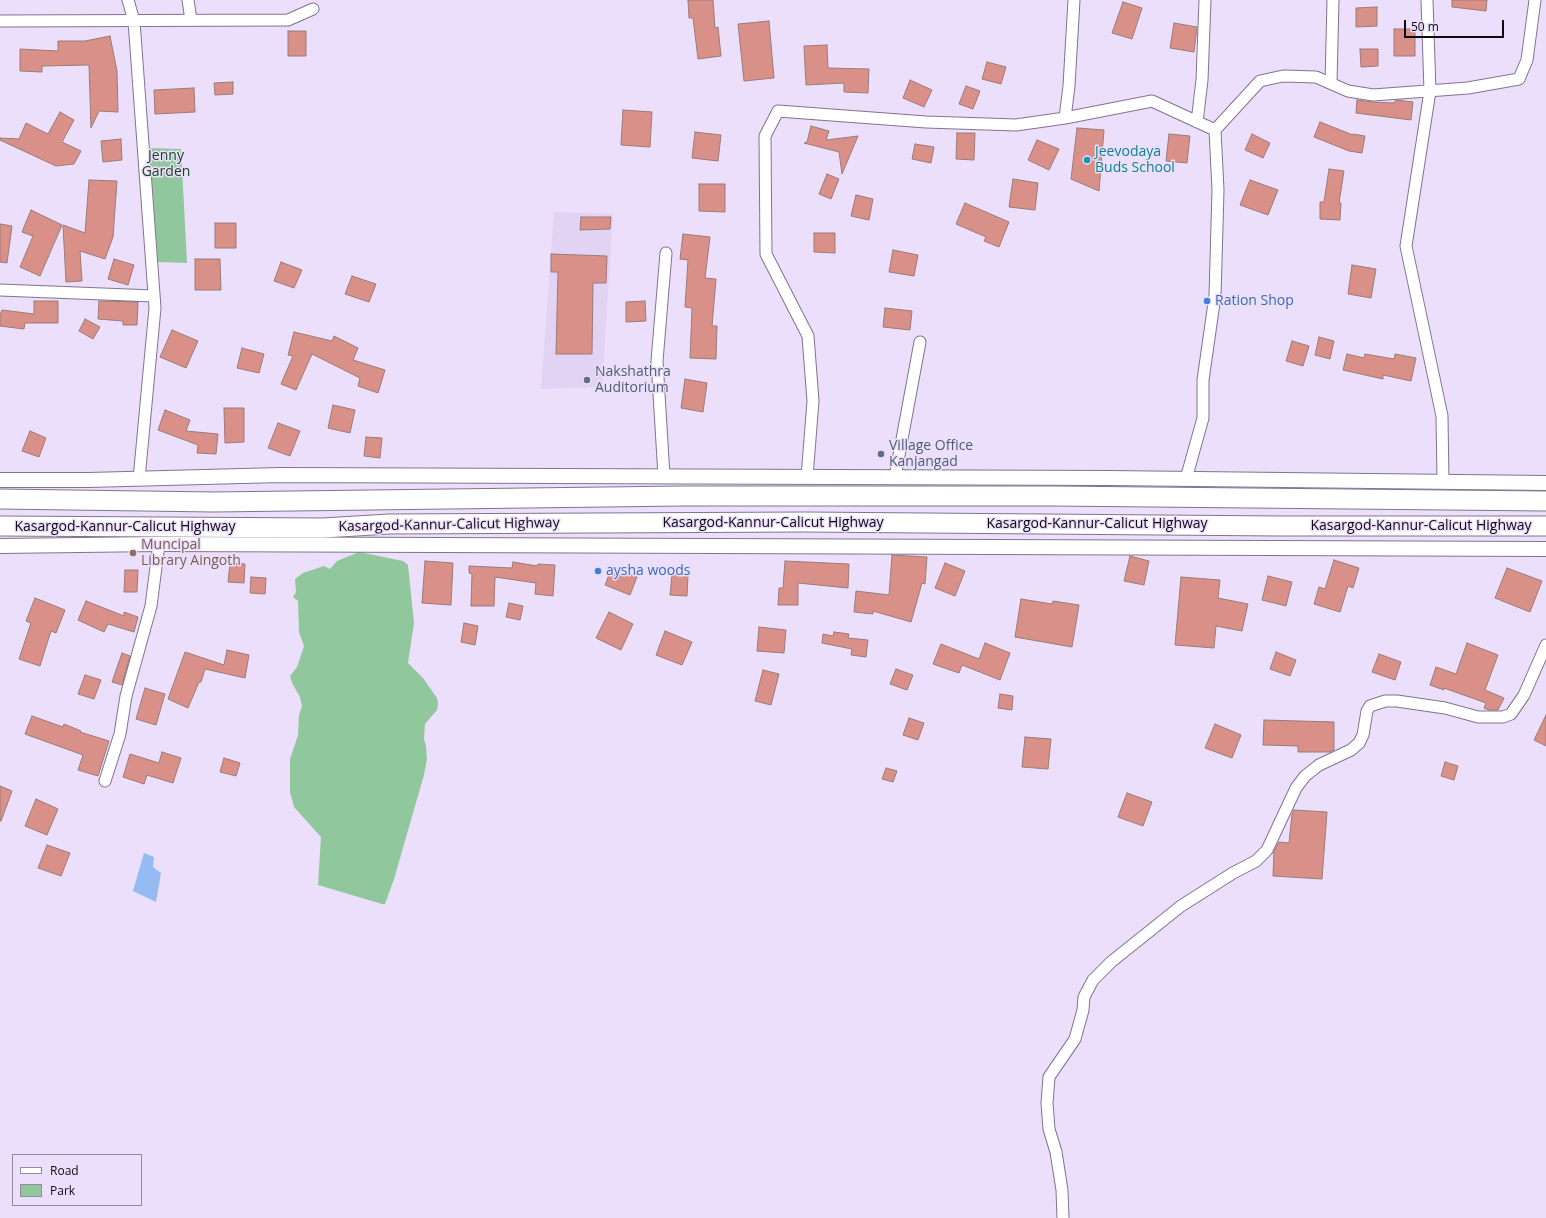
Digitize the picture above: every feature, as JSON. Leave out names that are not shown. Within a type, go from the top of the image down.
[{"type":"highway","name":"Kasargod-Kannur-Calicut Highway","points":[[0,499],[214,502],[683,496],[1053,496],[1546,501]]},
{"type":"highway","name":"Kasargod-Kannur-Calicut Highway","points":[[0,526],[323,528],[396,524],[805,522],[1280,526],[1546,526]]},
{"type":"street","points":[[128,0],[134,21],[155,308],[139,479]]},
{"type":"street","points":[[188,0],[191,20]]},
{"type":"street","points":[[1065,118],[1069,86],[1074,0]]},
{"type":"street","points":[[1197,122],[1202,80],[1205,0]]},
{"type":"street","points":[[1331,83],[1333,0]]},
{"type":"street","points":[[1427,0],[1430,91],[1406,246],[1442,416],[1443,482]]},
{"type":"street","points":[[1186,479],[1204,418],[1203,380],[1215,296],[1218,190],[1215,130],[1260,81],[1283,76],[1316,77],[1348,91],[1373,95],[1468,88],[1519,79],[1527,60],[1535,0]]},
{"type":"street","points":[[0,21],[288,20],[313,9]]},
{"type":"street","points":[[807,477],[813,401],[808,336],[766,254],[765,136],[778,112],[926,122],[1016,125],[1065,118],[1152,101],[1215,130]]},
{"type":"street","points":[[664,476],[656,361],[666,253]]},
{"type":"street","points":[[0,290],[154,296]]},
{"type":"street","points":[[895,477],[920,342]]},
{"type":"street","points":[[0,480],[139,479],[281,475],[895,477],[1546,483]]},
{"type":"street","points":[[105,781],[120,734],[126,696],[151,606],[159,544]]},
{"type":"street","points":[[0,546],[159,544],[1546,549]]},
{"type":"street","points":[[1063,1218],[1062,1190],[1056,1152],[1049,1129],[1047,1103],[1049,1076],[1075,1039],[1081,1017],[1084,996],[1093,980],[1111,962],[1181,906],[1232,873],[1256,861],[1267,850],[1296,788],[1305,776],[1319,765],[1351,750],[1359,743],[1364,735],[1367,711],[1370,706],[1385,701],[1397,701],[1445,708],[1478,717],[1503,717],[1511,714],[1524,695],[1546,645]]},
{"type":"shaded area","points":[[554,212],[613,214],[602,387],[541,389]]},
{"type":"green space","name":"Jenny Garden","points":[[149,148],[181,149],[187,263],[158,262]]},
{"type":"green space","points":[[359,552],[403,561],[408,565],[414,623],[408,663],[423,678],[437,698],[438,703],[437,710],[425,724],[424,739],[427,759],[424,775],[394,879],[385,904],[318,885],[321,837],[294,807],[290,792],[290,759],[298,735],[299,715],[302,706],[300,697],[292,683],[290,676],[297,667],[304,646],[299,632],[298,601],[293,597],[296,592],[295,579],[303,573],[324,566],[330,569],[337,561]]},
{"type":"water","points":[[144,853],[154,857],[153,867],[161,873],[156,902],[133,891]]},
{"type":"building","points":[[688,0],[713,0],[715,28],[718,27],[721,56],[698,59],[693,18],[689,18]]},
{"type":"building","points":[[1452,0],[1487,0],[1486,11],[1452,7]]},
{"type":"building","points":[[1123,2],[1142,8],[1132,39],[1112,33]]},
{"type":"building","points":[[1377,7],[1377,26],[1356,27],[1356,8]]},
{"type":"building","points":[[769,21],[774,78],[744,81],[738,24]]},
{"type":"building","points":[[1174,23],[1197,27],[1194,52],[1170,48]]},
{"type":"building","points":[[1394,29],[1415,29],[1415,56],[1394,56]]},
{"type":"building","points":[[288,31],[306,31],[306,56],[288,56]]},
{"type":"building","points":[[110,36],[117,71],[118,112],[99,111],[91,128],[89,65],[42,66],[42,72],[20,71],[20,49],[58,51],[58,41],[85,41]]},
{"type":"building","points":[[827,45],[828,68],[869,69],[868,93],[844,92],[844,83],[806,85],[804,46]]},
{"type":"building","points":[[1360,49],[1378,49],[1378,66],[1361,67]]},
{"type":"building","points":[[987,62],[1006,67],[1001,84],[982,79]]},
{"type":"building","points":[[910,80],[932,90],[924,107],[903,98]]},
{"type":"building","points":[[233,82],[233,94],[215,95],[214,83]]},
{"type":"building","points":[[966,86],[980,91],[973,109],[959,104]]},
{"type":"building","points":[[194,88],[195,112],[155,114],[154,90]]},
{"type":"building","points":[[1357,100],[1394,103],[1396,100],[1413,102],[1411,120],[1356,113]]},
{"type":"building","points":[[623,110],[652,112],[650,147],[621,145]]},
{"type":"building","points":[[60,112],[74,120],[62,142],[81,151],[74,164],[56,166],[0,140],[0,138],[19,139],[26,123],[48,134]]},
{"type":"building","points":[[1320,122],[1353,135],[1365,136],[1362,153],[1349,151],[1314,137]]},
{"type":"building","points":[[811,126],[829,131],[826,140],[858,136],[842,174],[839,152],[804,143],[807,142]]},
{"type":"building","name":"Jeevodaya Buds School","points":[[1077,128],[1104,130],[1099,191],[1071,179]]},
{"type":"building","points":[[695,132],[721,135],[718,161],[692,158]]},
{"type":"building","points":[[957,133],[975,133],[974,160],[956,159]]},
{"type":"building","points":[[1169,134],[1190,136],[1187,163],[1166,161]]},
{"type":"building","points":[[1252,134],[1270,143],[1263,158],[1245,150]]},
{"type":"building","points":[[121,139],[122,160],[103,162],[101,141]]},
{"type":"building","points":[[1037,140],[1059,149],[1049,170],[1028,160]]},
{"type":"building","points":[[915,144],[934,147],[931,163],[912,159]]},
{"type":"building","points":[[1329,169],[1344,171],[1339,203],[1341,203],[1340,220],[1320,219],[1320,202],[1324,202]]},
{"type":"building","points":[[827,174],[839,179],[831,199],[819,194]]},
{"type":"building","points":[[1013,179],[1038,183],[1035,210],[1009,207]]},
{"type":"building","points":[[89,180],[117,181],[113,237],[105,259],[80,251],[82,281],[66,282],[63,225],[85,233]]},
{"type":"building","points":[[1250,180],[1278,190],[1268,215],[1240,205]]},
{"type":"building","points":[[699,184],[725,184],[725,212],[699,211]]},
{"type":"building","points":[[856,195],[873,199],[869,220],[851,216]]},
{"type":"building","points":[[965,203],[1009,222],[999,247],[984,241],[986,237],[956,224]]},
{"type":"building","points":[[31,210],[62,225],[40,276],[20,267],[33,236],[22,232]]},
{"type":"building","points":[[581,217],[611,217],[610,229],[580,230]]},
{"type":"building","points":[[215,223],[236,223],[236,248],[215,248]]},
{"type":"building","points":[[0,224],[12,226],[7,263],[0,262]]},
{"type":"building","points":[[814,233],[835,233],[835,253],[814,252]]},
{"type":"building","points":[[683,234],[710,237],[705,278],[716,279],[712,326],[717,326],[716,359],[690,358],[692,308],[685,307],[688,260],[680,259]]},
{"type":"building","points":[[893,250],[918,255],[914,276],[889,272]]},
{"type":"building","points":[[551,254],[607,256],[606,283],[593,283],[592,354],[556,354],[558,272],[551,272]]},
{"type":"building","points":[[114,259],[134,265],[128,285],[108,279]]},
{"type":"building","points":[[195,259],[220,259],[221,290],[195,290]]},
{"type":"building","points":[[281,262],[302,270],[294,288],[274,281]]},
{"type":"building","points":[[1352,265],[1376,269],[1371,298],[1348,294]]},
{"type":"building","points":[[352,276],[376,284],[369,302],[345,294]]},
{"type":"building","points":[[34,301],[58,301],[58,323],[25,323],[24,329],[0,326],[0,315],[2,310],[34,314]]},
{"type":"building","points":[[99,301],[138,302],[137,325],[123,325],[123,321],[98,319]]},
{"type":"building","points":[[645,301],[646,321],[626,322],[626,302]]},
{"type":"building","points":[[885,308],[912,311],[910,330],[883,327]]},
{"type":"building","points":[[85,319],[100,327],[93,339],[79,331]]},
{"type":"building","points":[[172,330],[198,341],[186,368],[160,357]]},
{"type":"building","points":[[294,332],[332,341],[334,336],[358,348],[353,360],[385,370],[378,393],[358,386],[360,378],[312,354],[296,390],[281,384],[293,356],[288,355]]},
{"type":"building","points":[[1319,337],[1334,341],[1330,359],[1315,355]]},
{"type":"building","points":[[1292,341],[1309,346],[1303,366],[1286,361]]},
{"type":"building","points":[[242,348],[264,354],[259,373],[237,368]]},
{"type":"building","points":[[1347,354],[1364,358],[1365,354],[1394,359],[1395,354],[1416,358],[1411,381],[1383,375],[1383,379],[1343,370]]},
{"type":"building","points":[[685,379],[707,383],[703,412],[681,408]]},
{"type":"building","points":[[333,405],[355,410],[350,433],[328,428]]},
{"type":"building","points":[[224,408],[244,408],[244,442],[225,443]]},
{"type":"building","points":[[165,410],[190,420],[186,431],[218,434],[216,454],[197,453],[198,445],[158,430]]},
{"type":"building","points":[[278,423],[300,431],[290,456],[268,448]]},
{"type":"building","points":[[30,431],[46,438],[39,457],[22,451]]},
{"type":"building","points":[[366,437],[382,438],[380,458],[364,456]]},
{"type":"building","points":[[892,555],[927,557],[925,584],[922,583],[911,622],[873,611],[873,614],[854,612],[856,591],[889,595]]},
{"type":"building","points":[[1130,556],[1149,561],[1144,585],[1124,581]]},
{"type":"building","points":[[1334,560],[1359,568],[1353,588],[1348,586],[1340,612],[1314,604],[1319,587],[1325,589]]},
{"type":"building","points":[[425,561],[453,563],[451,605],[422,603]]},
{"type":"building","points":[[785,561],[849,564],[848,588],[798,583],[798,605],[778,605],[779,588],[783,588]]},
{"type":"building","points":[[513,562],[537,566],[538,564],[555,565],[553,596],[535,594],[536,583],[495,577],[494,606],[471,606],[472,574],[469,573],[469,566],[512,568]]},
{"type":"building","points":[[230,563],[245,564],[244,583],[228,582]]},
{"type":"building","points":[[945,563],[965,571],[955,596],[935,588]]},
{"type":"building","points":[[612,567],[637,577],[630,595],[605,585]]},
{"type":"building","points":[[1507,568],[1542,581],[1530,612],[1495,598]]},
{"type":"building","points":[[125,570],[138,570],[137,592],[124,592]]},
{"type":"building","points":[[672,574],[688,575],[687,596],[670,595]]},
{"type":"building","points":[[1268,576],[1292,582],[1286,606],[1262,600]]},
{"type":"building","points":[[251,577],[266,578],[265,594],[250,593]]},
{"type":"building","points":[[1181,577],[1220,580],[1218,598],[1248,604],[1242,631],[1216,626],[1214,648],[1175,645]]},
{"type":"building","points":[[35,598],[65,610],[56,633],[51,631],[40,666],[19,659],[31,623],[26,621]]},
{"type":"building","points":[[1021,599],[1052,604],[1053,601],[1079,605],[1072,647],[1015,637]]},
{"type":"building","points":[[86,601],[124,616],[124,612],[138,617],[134,632],[108,624],[104,632],[78,620]]},
{"type":"building","points":[[509,603],[523,606],[520,620],[506,617]]},
{"type":"building","points":[[609,612],[633,624],[621,650],[596,638]]},
{"type":"building","points":[[464,623],[478,626],[475,645],[461,642]]},
{"type":"building","points":[[759,627],[786,630],[784,653],[757,651]]},
{"type":"building","points":[[665,631],[692,642],[682,665],[656,655]]},
{"type":"building","points":[[834,632],[849,634],[848,638],[868,640],[866,657],[851,655],[852,649],[822,643],[823,634],[833,636]]},
{"type":"building","points":[[985,643],[1010,653],[1000,680],[962,665],[959,673],[933,664],[941,644],[979,659]]},
{"type":"building","points":[[1467,643],[1498,655],[1485,690],[1504,698],[1498,710],[1489,710],[1484,708],[1486,703],[1444,688],[1444,690],[1430,685],[1436,667],[1456,674]]},
{"type":"building","points":[[227,650],[249,655],[245,678],[205,669],[201,682],[199,682],[188,708],[168,699],[185,652],[224,665]]},
{"type":"building","points":[[1276,652],[1296,660],[1290,676],[1270,669]]},
{"type":"building","points":[[122,653],[130,656],[122,685],[112,682]]},
{"type":"building","points":[[1379,654],[1401,662],[1395,680],[1372,672]]},
{"type":"building","points":[[896,669],[913,675],[907,690],[890,684]]},
{"type":"building","points":[[763,670],[779,674],[771,705],[755,701]]},
{"type":"building","points":[[85,675],[101,680],[94,699],[78,694]]},
{"type":"building","points":[[145,688],[165,694],[156,725],[136,719]]},
{"type":"building","points":[[1000,694],[1013,696],[1012,710],[998,708]]},
{"type":"building","points":[[1546,715],[1546,746],[1534,740]]},
{"type":"building","points":[[32,716],[63,727],[64,724],[81,731],[80,732],[109,741],[98,776],[78,770],[83,755],[25,734]]},
{"type":"building","points":[[909,718],[924,723],[918,740],[903,735]]},
{"type":"building","points":[[1264,720],[1334,722],[1334,750],[1330,752],[1298,752],[1298,746],[1263,745]]},
{"type":"building","points":[[1215,724],[1241,735],[1232,758],[1205,748]]},
{"type":"building","points":[[1025,737],[1051,739],[1048,769],[1022,767]]},
{"type":"building","points":[[162,752],[181,758],[173,783],[147,775],[144,784],[123,777],[130,754],[159,763]]},
{"type":"building","points":[[224,758],[240,763],[236,776],[220,772]]},
{"type":"building","points":[[1445,762],[1458,766],[1454,780],[1441,776]]},
{"type":"building","points":[[886,768],[897,771],[893,782],[882,779]]},
{"type":"building","points":[[0,786],[12,791],[1,821],[0,821]]},
{"type":"building","points":[[1127,793],[1152,802],[1143,826],[1118,817]]},
{"type":"building","points":[[36,799],[58,809],[47,835],[25,826]]},
{"type":"building","points":[[1294,810],[1327,812],[1322,879],[1273,876],[1274,851],[1279,842],[1289,843],[1292,814]]},
{"type":"building","points":[[47,845],[70,853],[61,876],[38,868]]},
{"type":"place","name":"Jeevodaya Buds School","points":[[1087,160]]},
{"type":"place","name":"Ration Shop","points":[[1207,301]]},
{"type":"place","name":"Nakshathra Auditorium","points":[[587,380]]},
{"type":"place","name":"Village Office Kanjangad","points":[[881,454]]},
{"type":"place","name":"Muncipal Library Aingoth","points":[[133,553]]},
{"type":"place","name":"aysha woods","points":[[598,571]]}]
